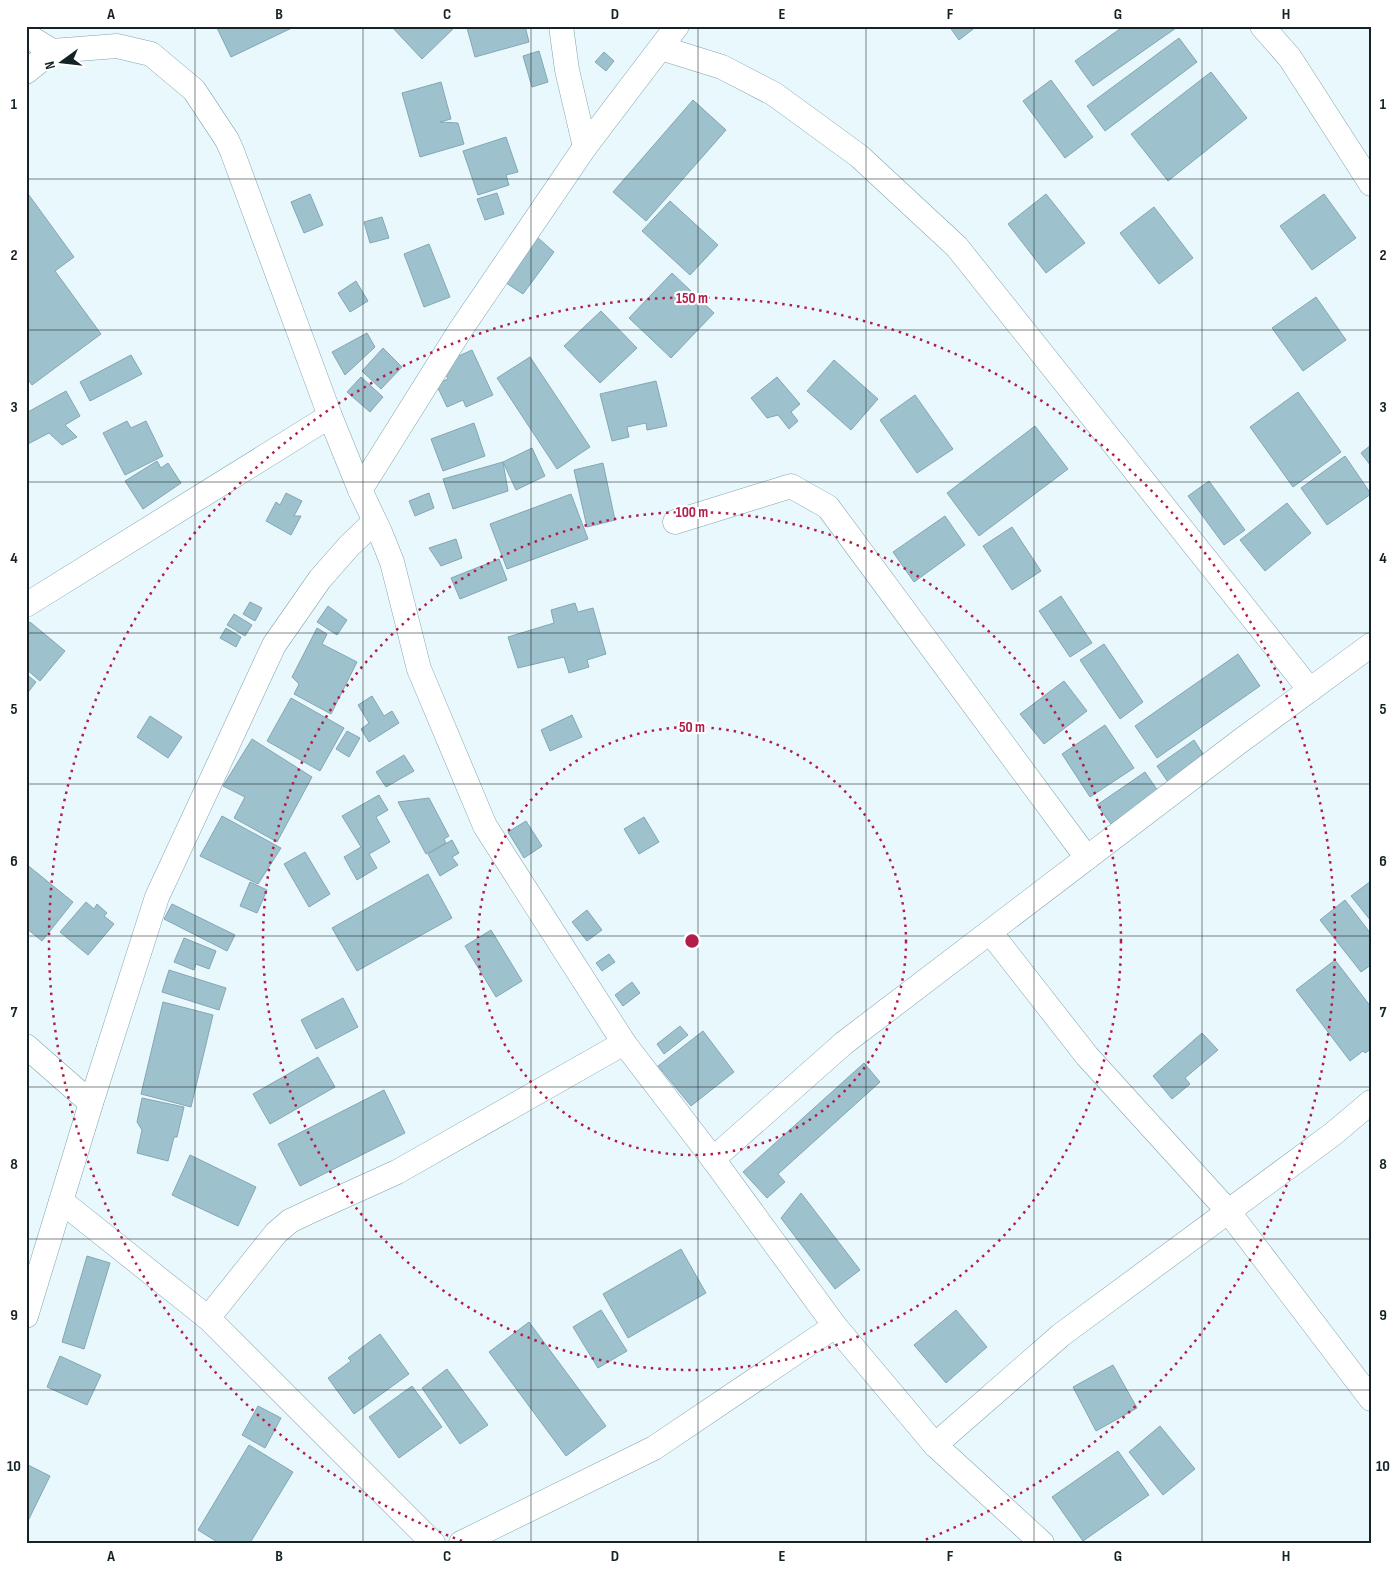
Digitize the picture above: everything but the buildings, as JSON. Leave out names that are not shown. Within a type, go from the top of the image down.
[{"type":"street","points":[[561,26],[568,70],[585,147]]},
{"type":"street","points":[[360,490],[461,329],[585,147],[677,26]]},
{"type":"street","points":[[1262,26],[1290,58],[1371,184]]},
{"type":"street","points":[[26,35],[52,51]]},
{"type":"street","points":[[26,72],[52,51],[117,46],[151,54],[194,90],[227,140],[232,151],[330,416],[392,562],[419,669],[485,826],[624,1043],[713,1159],[835,1326],[935,1445],[1042,1543]]},
{"type":"street","points":[[661,48],[722,67],[774,94],[858,156],[957,247],[1310,690]]},
{"type":"street","points":[[26,605],[330,416]]},
{"type":"street","points":[[675,522],[791,486],[828,507],[1087,858]]},
{"type":"street","points":[[26,1316],[91,1103],[157,898],[274,645],[320,579],[374,522]]},
{"type":"street","points":[[713,1159],[844,1043],[1371,645]]},
{"type":"street","points":[[990,932],[1087,1056],[1228,1211],[1371,1399]]},
{"type":"street","points":[[208,1318],[276,1233],[290,1222],[311,1210],[397,1172],[624,1043]]},
{"type":"street","points":[[26,1046],[91,1103]]},
{"type":"street","points":[[935,1445],[1061,1336],[1333,1134],[1371,1102]]},
{"type":"street","points":[[61,1200],[208,1318],[433,1543]]},
{"type":"street","points":[[461,1543],[654,1448],[835,1326]]}]
